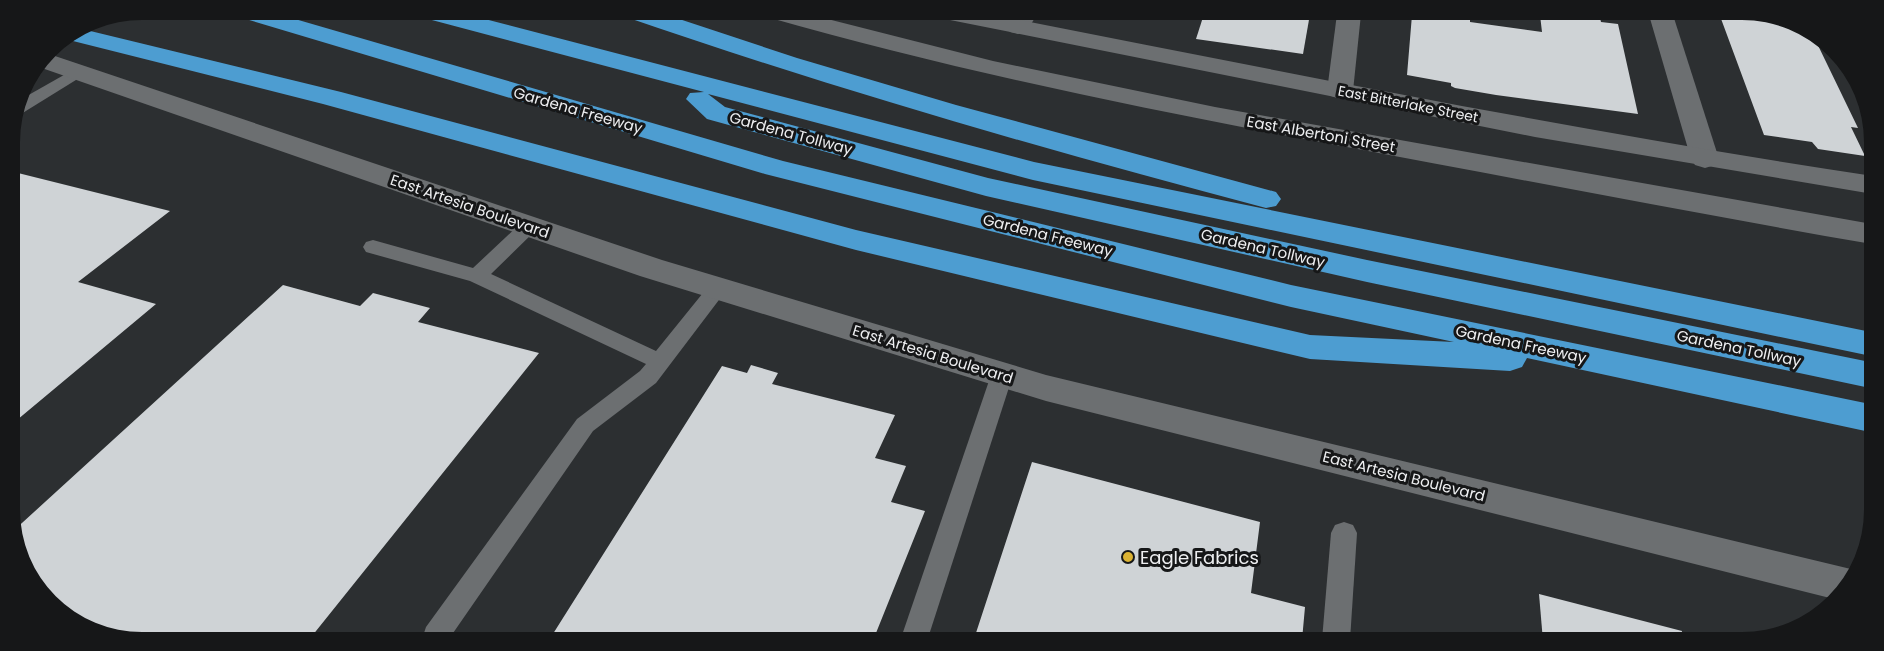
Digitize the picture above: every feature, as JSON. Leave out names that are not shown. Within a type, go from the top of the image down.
[{"type":"highway","name":"Gardena Freeway","points":[[274,20],[775,168],[1291,296],[1864,417]]},
{"type":"highway","points":[[458,20],[671,78],[1033,171],[1864,343]]},
{"type":"highway","points":[[658,20],[817,73],[1041,139],[1633,296]]},
{"type":"highway","points":[[81,36],[332,98],[856,240],[1310,348],[1615,364]]},
{"type":"highway","name":"Gardena Tollway","points":[[671,78],[716,113],[987,187],[1367,271],[1864,374]]},
{"type":"main road","name":"East Albertoni Street","points":[[805,20],[912,49],[1076,87],[1246,121],[1864,233]]},
{"type":"main road","name":"East Bitterlake Street","points":[[1022,20],[1340,91],[1535,129],[1864,184]]},
{"type":"main road","points":[[1340,91],[1348,20]]},
{"type":"main road","points":[[1663,20],[1705,159]]},
{"type":"main road","name":"East Artesia Boulevard","points":[[49,62],[651,268],[1046,388],[1840,583]]},
{"type":"lane","points":[[26,104],[78,72]]},
{"type":"lane","points":[[477,276],[529,226]]},
{"type":"lane","points":[[373,247],[477,276],[660,362]]},
{"type":"lane","points":[[439,632],[585,425],[648,377],[718,288]]},
{"type":"lane","points":[[916,632],[1002,375]]},
{"type":"lane","points":[[1337,631],[1344,534]]},
{"type":"building","points":[[1202,20],[1309,20],[1303,54],[1196,39]]},
{"type":"building","points":[[1412,20],[1470,20],[1470,22],[1542,32],[1541,20],[1600,20],[1601,22],[1618,24],[1638,114],[1496,95],[1455,88],[1451,86],[1451,83],[1407,75]]},
{"type":"building","points":[[1721,20],[1774,24],[1789,29],[1818,46],[1858,128],[1851,127],[1864,156],[1818,149],[1812,142],[1764,135]]},
{"type":"building","points":[[20,174],[170,211],[78,282],[156,304],[20,417]]},
{"type":"building","points":[[283,285],[360,306],[373,293],[430,308],[418,322],[539,353],[315,632],[142,632],[103,625],[74,611],[50,590],[32,563],[21,524]]},
{"type":"building","points":[[751,365],[778,373],[772,384],[895,415],[875,458],[906,466],[891,502],[925,511],[877,632],[554,632],[722,366],[747,373]]},
{"type":"building","name":"Eagle Fabrics","points":[[1032,462],[1260,522],[1251,593],[1305,607],[1303,631],[976,631]]},
{"type":"building","points":[[1539,594],[1682,631],[1682,631],[1542,631]]},
{"type":"place","name":"Eagle Fabrics","points":[[1128,557]]}]
